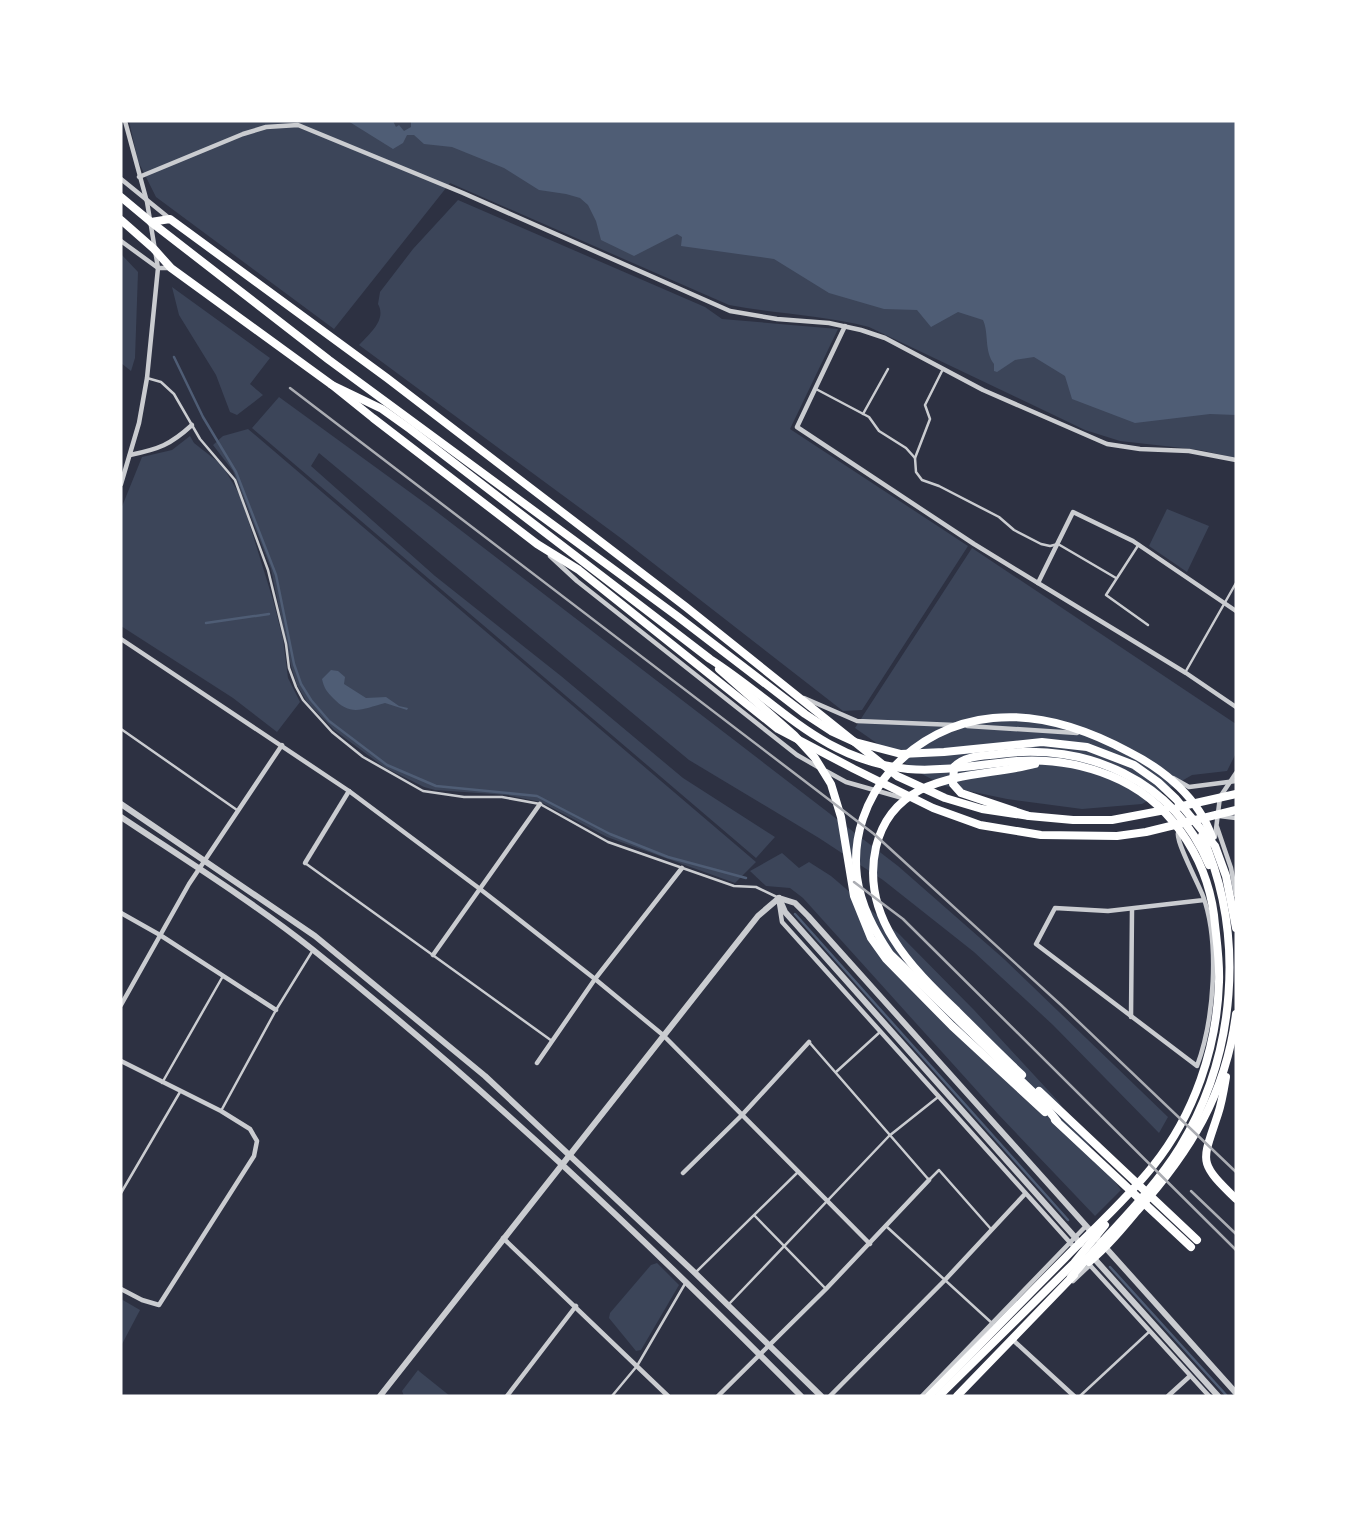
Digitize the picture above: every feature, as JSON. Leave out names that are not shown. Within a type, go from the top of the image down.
[{"type":"main road","points":[[121,197],[329,360],[831,731],[855,742],[901,754],[1042,742],[1087,747],[1133,765],[1158,782],[1188,811],[1215,846]]},
{"type":"main road","points":[[151,222],[170,219],[387,378],[686,607],[897,776],[945,798],[982,809],[1073,820],[1112,820],[1236,794]]},
{"type":"main road","points":[[121,220],[171,268],[332,385],[537,544],[579,570],[778,729],[933,808],[981,824],[1064,837],[1118,836],[1177,829],[1236,810]]},
{"type":"main road","points":[[332,385],[382,409],[410,429],[710,659],[734,674],[799,727],[842,752],[880,764],[909,769],[1020,761],[1062,763],[1113,777],[1145,795],[1177,826],[1200,865],[1209,887],[1219,979]]},
{"type":"main road","points":[[710,659],[728,679],[794,735],[815,758],[831,784],[841,817],[854,896],[871,938],[886,959],[951,1026],[1034,1103],[1194,1244],[927,982],[893,941],[879,912],[873,872],[876,844],[886,821],[904,800],[928,786],[962,776],[1021,768],[1042,762]]},
{"type":"main road","points":[[1057,1121],[1038,1097],[890,954],[873,928],[863,902],[856,857],[860,828],[873,796],[896,762],[916,746],[948,728],[995,717],[1042,720],[1102,738],[1168,776],[1206,821],[1226,876],[1236,928]]},
{"type":"main road","points":[[939,1396],[1074,1263],[1153,1166],[1173,1138],[1188,1108],[1202,1076],[1213,1033],[1224,948],[1213,876],[1202,849],[1166,800],[1118,769],[1055,752],[1023,750],[977,756],[961,760],[954,767],[956,789],[1029,816]]},
{"type":"main road","points":[[957,1396],[1071,1277],[1148,1189],[1179,1149],[1202,1108],[1224,1037],[1229,996],[1229,950],[1223,900],[1216,872],[1186,806]]},
{"type":"main road","points":[[1236,1014],[1235,1033],[1221,1104],[1205,1154],[1214,1177],[1236,1199]]},
{"type":"main road","points":[[1071,1277],[1111,1240],[1170,1174],[1192,1142],[1219,1086],[1235,1033]]},
{"type":"main road","points":[[929,1396],[1118,1206]]},
{"type":"street","points":[[121,484],[148,378],[158,268],[147,202],[125,121]]},
{"type":"street","points":[[139,177],[243,134],[266,127],[298,125],[463,193],[730,311],[845,326],[885,338],[983,390],[1107,444],[1140,449],[1189,451],[1236,460]]},
{"type":"street","points":[[121,180],[170,219]]},
{"type":"street","points":[[121,241],[158,268],[171,268]]},
{"type":"street","points":[[845,326],[797,427],[974,544],[1186,673],[1236,707]]},
{"type":"street","points":[[130,455],[173,442],[192,425]]},
{"type":"street","points":[[1038,583],[1073,512],[1139,544],[1236,611]]},
{"type":"street","points":[[537,544],[577,580],[797,755],[846,782],[933,808]]},
{"type":"street","points":[[121,639],[349,791],[595,979],[663,1035],[870,1244]]},
{"type":"street","points":[[796,694],[857,721],[1036,729],[1087,734],[1125,751],[1189,787]]},
{"type":"street","points":[[121,1005],[198,869],[282,745]]},
{"type":"street","points":[[1223,861],[1214,833],[1220,797],[1233,782],[1236,773]]},
{"type":"street","points":[[1205,900],[1108,911],[1055,908],[1036,944],[1197,1066],[1211,1002],[1210,925],[1205,900],[1177,839],[1175,794],[1189,787],[1233,782]]},
{"type":"street","points":[[305,863],[349,791]]},
{"type":"street","points":[[121,804],[315,936],[485,1076],[769,1343],[821,1396]]},
{"type":"street","points":[[433,955],[540,804]]},
{"type":"street","points":[[1218,816],[1236,818]]},
{"type":"street","points":[[121,817],[313,950],[477,1087],[685,1282],[801,1396]]},
{"type":"street","points":[[1217,827],[1231,868],[1236,895]]},
{"type":"street","points":[[1177,829],[1199,867]]},
{"type":"street","points":[[537,1063],[595,979],[682,868]]},
{"type":"street","points":[[779,898],[782,922],[1025,1194],[1072,1240]]},
{"type":"street","points":[[380,1396],[762,911],[779,898]]},
{"type":"street","points":[[779,898],[795,903],[808,916],[1236,1393]]},
{"type":"street","points":[[779,898],[785,912],[1072,1240],[1219,1396]]},
{"type":"street","points":[[1131,1017],[1132,909]]},
{"type":"street","points":[[121,913],[276,1010]]},
{"type":"street","points":[[422,1042],[430,1032]]},
{"type":"street","points":[[1227,1093],[1228,1068],[1235,1033]]},
{"type":"street","points":[[683,1173],[742,1115],[809,1042]]},
{"type":"street","points":[[121,1061],[221,1111],[250,1129],[257,1141],[254,1156],[159,1305],[121,1289]]},
{"type":"street","points":[[718,1396],[870,1244],[929,1180]]},
{"type":"street","points":[[830,1396],[944,1281],[1025,1194]]},
{"type":"street","points":[[922,1396],[1085,1227]]},
{"type":"street","points":[[503,1238],[668,1396]]},
{"type":"street","points":[[957,1396],[1106,1250]]},
{"type":"street","points":[[1093,1263],[1209,1396]]},
{"type":"street","points":[[507,1396],[576,1307]]},
{"type":"street","points":[[1013,1340],[1074,1396]]},
{"type":"street","points":[[1168,1396],[1190,1376]]},
{"type":"lane","points":[[863,414],[888,369]]},
{"type":"lane","points":[[943,369],[925,405],[930,419],[915,458],[916,472],[922,480],[999,517],[1014,530],[1041,544],[1058,544],[1116,578]]},
{"type":"lane","points":[[148,378],[161,382],[174,394],[200,439],[235,480],[268,570],[292,677],[303,700],[323,723],[362,757],[423,791],[464,797],[502,797],[540,804],[608,842],[734,886],[756,887],[779,898]]},
{"type":"lane","points":[[817,389],[869,417],[879,431],[906,448],[915,458]]},
{"type":"lane","points":[[1139,544],[1106,595],[1148,625]]},
{"type":"lane","points":[[1186,673],[1236,583]]},
{"type":"lane","points":[[121,729],[237,810]]},
{"type":"lane","points":[[305,863],[552,1041]]},
{"type":"lane","points":[[221,1111],[276,1010],[313,950]]},
{"type":"lane","points":[[162,1083],[223,976]]},
{"type":"lane","points":[[836,1072],[880,1032]]},
{"type":"lane","points":[[809,1042],[929,1180],[939,1170],[991,1229]]},
{"type":"lane","points":[[121,1193],[180,1092]]},
{"type":"lane","points":[[729,1305],[890,1136],[938,1097]]},
{"type":"lane","points":[[695,1273],[799,1172]]},
{"type":"lane","points":[[755,1216],[826,1289]]},
{"type":"lane","points":[[886,1226],[993,1324]]},
{"type":"lane","points":[[612,1396],[637,1366],[685,1282]]},
{"type":"lane","points":[[1080,1396],[1150,1331]]},
{"type":"shaded area","points":[[129,121],[1236,121],[1236,458],[1200,450],[1120,441],[1085,430],[869,327],[729,305],[450,183],[334,329],[156,197],[138,161]]},
{"type":"shaded area","points":[[348,121],[393,121],[396,127],[399,125],[404,131],[411,127],[411,121],[1236,121],[1236,415],[1210,414],[1135,423],[1072,399],[1065,376],[1034,357],[1015,360],[997,372],[994,371],[983,320],[958,312],[931,327],[917,310],[884,309],[829,293],[774,259],[681,246],[682,237],[677,234],[634,256],[601,240],[588,205],[580,198],[539,190],[504,168],[452,147],[424,144],[414,135],[407,135],[403,143],[393,149]]},
{"type":"shaded area","points":[[458,200],[705,307],[722,319],[838,329],[790,429],[968,546],[862,710],[843,711],[622,539],[359,345],[379,321],[380,292],[413,249]]},
{"type":"shaded area","points":[[121,254],[138,272],[135,358],[131,371],[121,363]]},
{"type":"shaded area","points":[[172,287],[270,358],[250,384],[263,395],[237,415],[230,412],[216,375],[179,315]]},
{"type":"shaded area","points":[[279,397],[433,509],[898,866],[1004,959],[1168,1117],[1159,1133],[1053,1025],[974,952],[883,880],[689,760],[319,453],[311,466],[435,576],[683,778],[775,837],[756,858],[252,428]]},
{"type":"shaded area","points":[[248,429],[756,862],[735,883],[607,837],[541,802],[507,795],[424,787],[384,767],[334,730],[307,702],[297,685],[271,569],[233,471],[213,445],[223,436]]},
{"type":"shaded area","points":[[190,436],[194,443],[222,465],[241,497],[273,600],[283,639],[288,678],[300,702],[277,732],[233,698],[121,626],[121,509],[142,457],[172,450]]},
{"type":"shaded area","points":[[1167,509],[1209,526],[1187,572],[1149,546]]},
{"type":"shaded area","points":[[972,548],[1236,724],[1236,753],[1227,771],[1192,775],[1142,804],[1082,809],[1007,799],[945,786],[918,772],[855,728]]},
{"type":"shaded area","points":[[331,670],[338,671],[345,677],[344,684],[366,698],[386,697],[399,706],[408,708],[407,710],[385,703],[357,710],[345,708],[331,696],[324,685],[322,679]]},
{"type":"shaded area","points":[[782,853],[799,868],[809,862],[831,876],[899,934],[1058,1101],[1121,1190],[1095,1216],[998,1114],[803,898],[790,888],[766,886],[750,871]]},
{"type":"shaded area","points":[[657,1263],[679,1285],[641,1350],[636,1351],[609,1318],[610,1313],[651,1265]]},
{"type":"shaded area","points":[[121,1299],[140,1310],[121,1346]]},
{"type":"shaded area","points":[[418,1370],[450,1396],[404,1396],[402,1391]]},
{"type":"waterway","points":[[174,357],[203,417],[236,472],[276,575],[294,664],[301,684],[329,721],[387,765],[436,786],[537,796],[610,834],[668,857],[746,878]]},
{"type":"waterway","points":[[206,623],[269,614]]},
{"type":"waterway","points":[[795,914],[1068,1220]]},
{"type":"waterway","points":[[1110,1267],[1227,1396]]},
{"type":"railway","points":[[290,388],[874,834],[1061,1005],[1236,1172]]},
{"type":"railway","points":[[854,882],[903,919],[1236,1250]]},
{"type":"railway","points":[[1191,1191],[1236,1234]]}]
